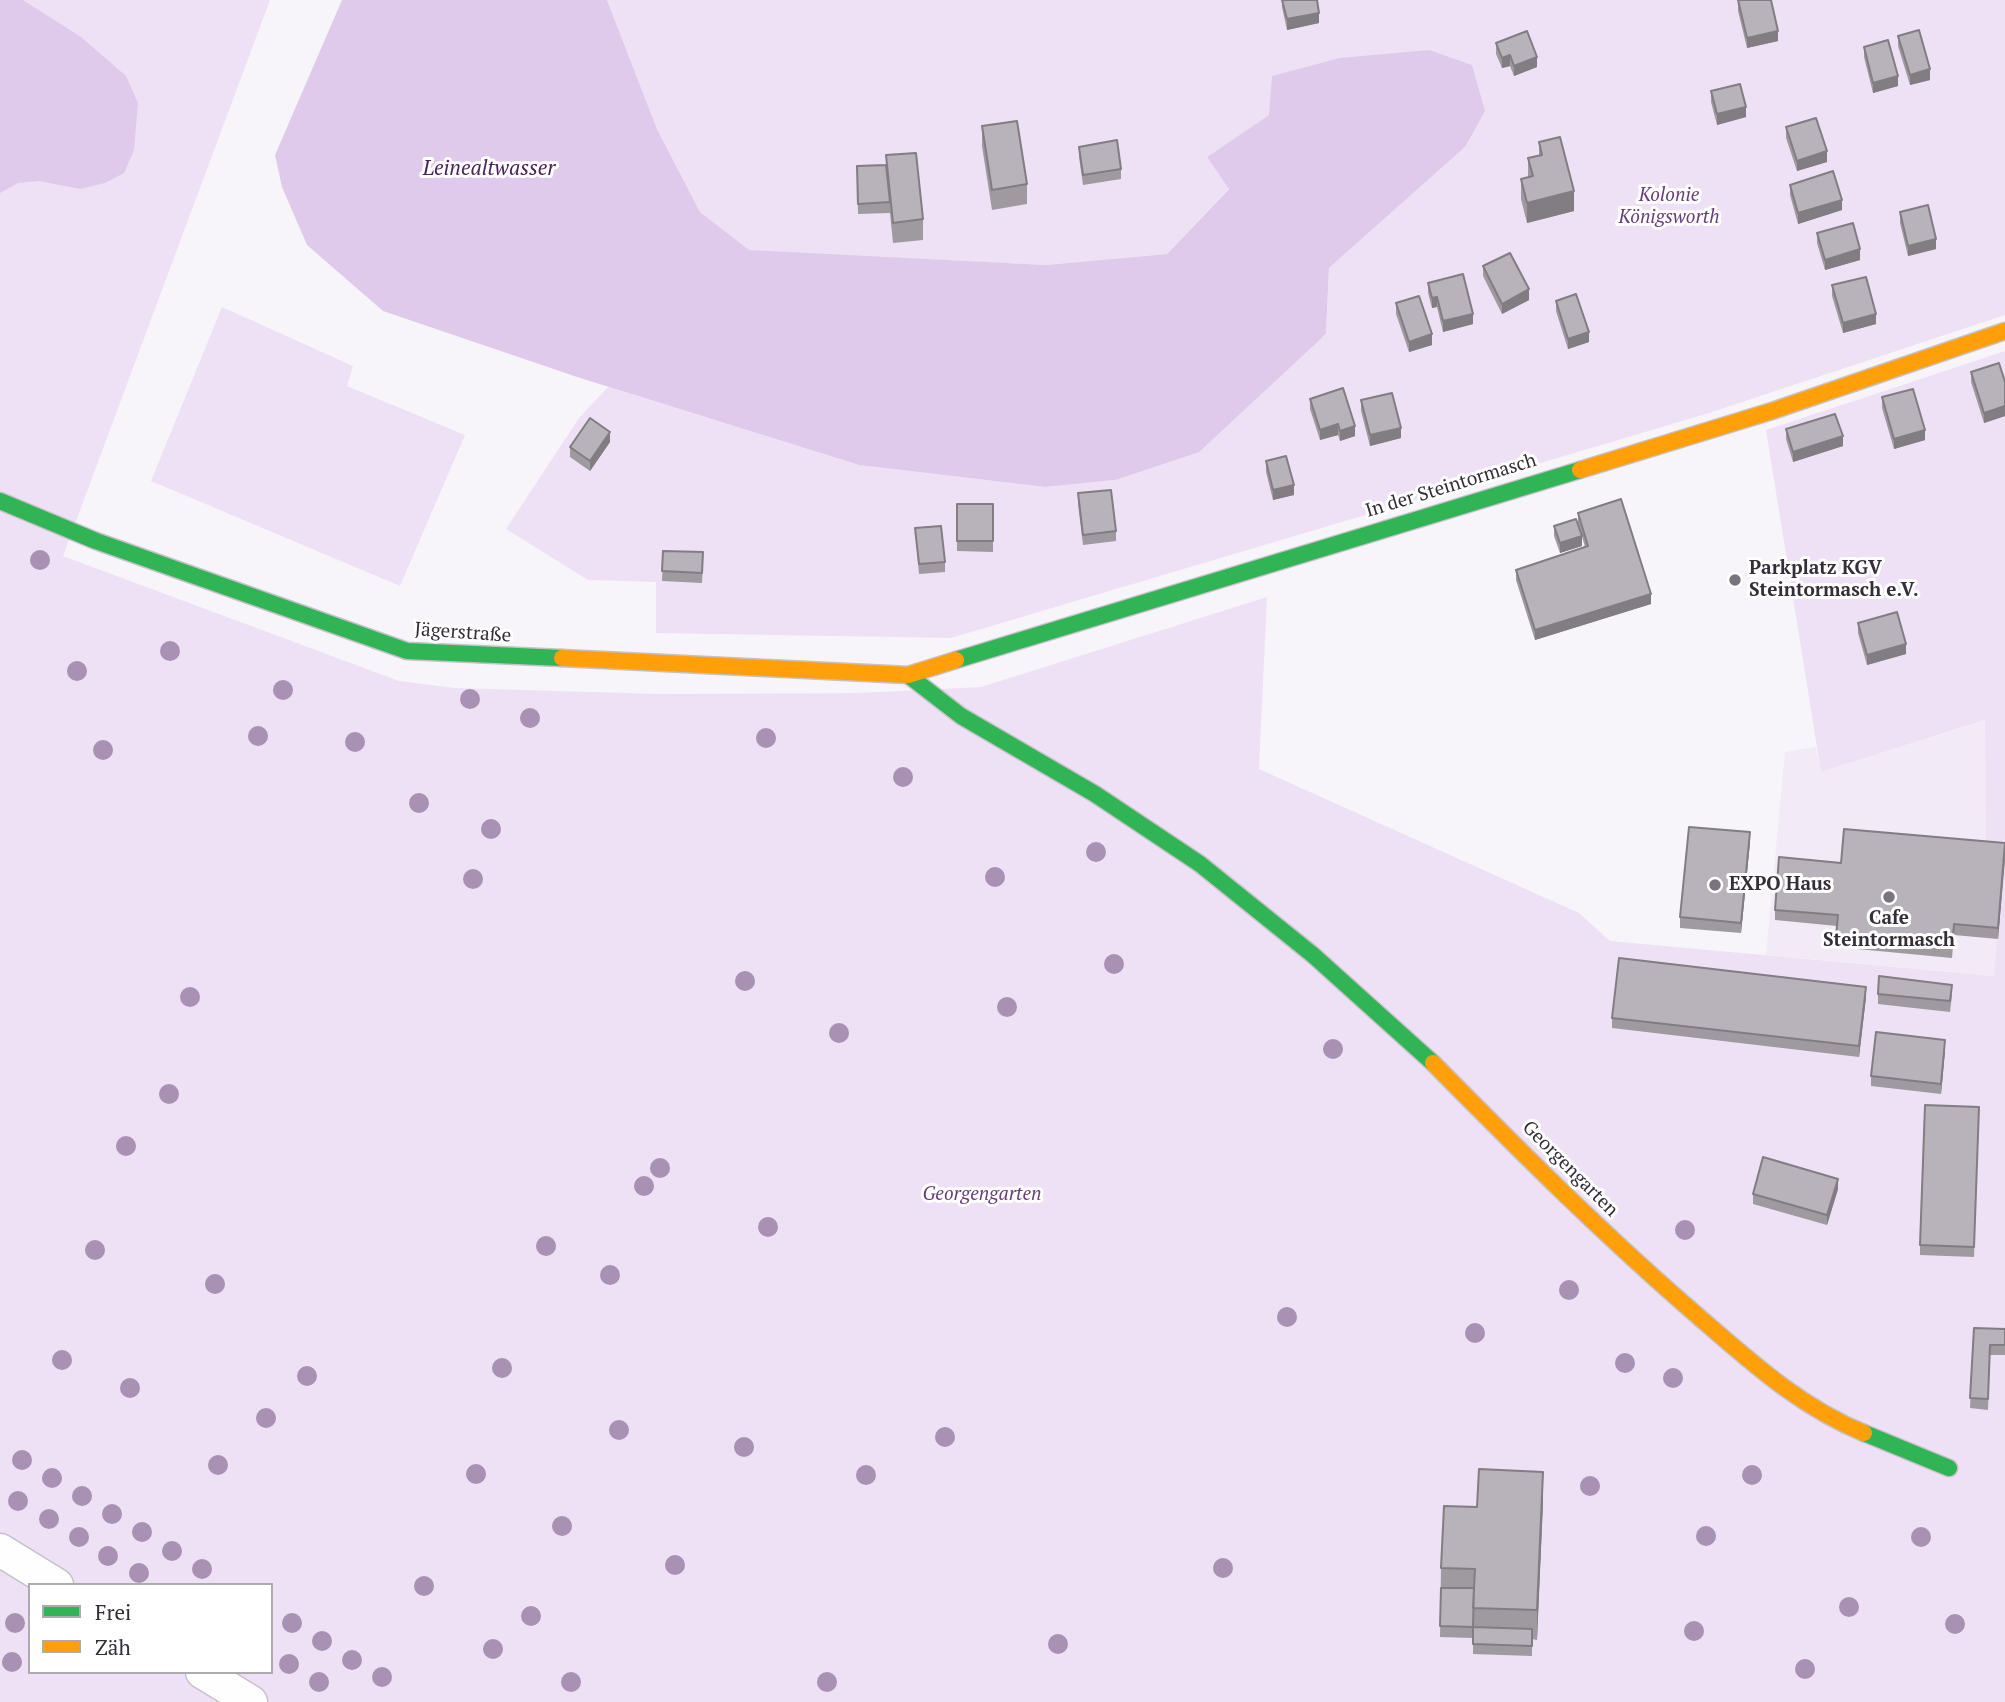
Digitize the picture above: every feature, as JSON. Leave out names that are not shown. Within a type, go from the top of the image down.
[{"type":"street","name":"In der Steintormasch","points":[[908,676],[1772,411],[2005,331]]},
{"type":"street","name":"Jägerstraße","points":[[0,500],[96,541],[407,651],[908,676]]},
{"type":"street","name":"Georgengarten","points":[[908,676],[961,716],[1095,794],[1200,864],[1313,955],[1407,1036],[1562,1194],[1629,1257],[1783,1389],[1832,1420],[1949,1468]]},
{"type":"street","points":[[0,1550],[54,1583]]},
{"type":"street","points":[[205,1674],[251,1702]]},
{"type":"shaded area","points":[[1986,720],[1986,852],[2005,853],[1995,976],[1766,955],[1785,752],[1816,747],[1821,772]]},
{"type":"green space","name":"Georgengarten","points":[[0,0],[270,0],[63,556],[399,681],[455,688],[661,694],[857,693],[981,687],[1267,597],[1259,769],[1579,913],[1610,941],[1994,976],[2005,860],[2005,1702],[0,1702]]},
{"type":"green space","name":"Kolonie Königsworth","points":[[607,0],[2005,0],[2005,315],[1706,414],[951,638],[656,633],[656,582],[588,580],[506,529],[579,418],[608,387],[859,465],[1045,487],[1115,480],[1326,335],[1329,268],[1465,147],[1269,115],[1207,157],[1229,188],[1167,254],[1046,265],[749,251],[700,212],[657,129]]},
{"type":"green space","points":[[222,307],[353,366],[347,386],[465,435],[400,586],[151,481]]},
{"type":"green space","points":[[2005,351],[2005,853],[1986,852],[1985,720],[1821,772],[1766,430]]},
{"type":"water","points":[[0,0],[23,0],[81,37],[126,76],[138,103],[134,150],[124,173],[105,183],[80,189],[39,181],[18,183],[0,193]]},
{"type":"water","name":"Leinealtwasser","points":[[342,0],[607,0],[657,129],[700,212],[749,250],[1046,265],[1167,254],[1229,189],[1207,157],[1269,115],[1272,76],[1340,58],[1429,50],[1472,65],[1485,111],[1465,147],[1329,268],[1326,334],[1199,452],[1115,480],[1045,487],[859,465],[580,378],[383,311],[307,245],[282,187],[275,155]]},
{"type":"building","points":[[1282,0],[1317,0],[1319,13],[1287,19]]},
{"type":"building","points":[[1738,0],[1771,0],[1778,31],[1747,38]]},
{"type":"building","points":[[1919,30],[1930,69],[1910,75],[1898,36]]},
{"type":"building","points":[[1527,31],[1537,57],[1514,66],[1510,55],[1502,58],[1496,43]]},
{"type":"building","points":[[1888,40],[1898,76],[1873,83],[1864,47]]},
{"type":"building","points":[[1740,84],[1746,107],[1717,114],[1711,91]]},
{"type":"building","points":[[1816,118],[1827,151],[1797,161],[1786,127]]},
{"type":"building","points":[[1017,121],[1027,184],[992,190],[982,126]]},
{"type":"building","points":[[1560,137],[1574,191],[1527,203],[1521,179],[1533,176],[1528,158],[1542,155],[1539,142]]},
{"type":"building","points":[[1117,140],[1121,169],[1083,175],[1079,147]]},
{"type":"building","points":[[916,153],[923,219],[893,223],[886,155]]},
{"type":"building","points":[[886,165],[890,202],[858,204],[857,166]]},
{"type":"building","points":[[1833,171],[1842,200],[1798,213],[1790,185]]},
{"type":"building","points":[[1928,205],[1936,239],[1908,246],[1900,212]]},
{"type":"building","points":[[1853,223],[1860,249],[1825,260],[1817,233]]},
{"type":"building","points":[[1510,253],[1529,289],[1502,304],[1483,266]]},
{"type":"building","points":[[1463,274],[1473,314],[1443,321],[1437,297],[1432,298],[1428,283]]},
{"type":"building","points":[[1866,277],[1876,314],[1843,323],[1832,285]]},
{"type":"building","points":[[1576,294],[1589,332],[1568,339],[1556,301]]},
{"type":"building","points":[[1419,296],[1432,334],[1409,342],[1396,303]]},
{"type":"building","points":[[1999,363],[2005,382],[2005,406],[1984,413],[1971,372]]},
{"type":"building","points":[[1343,388],[1355,426],[1340,431],[1338,424],[1320,430],[1310,399]]},
{"type":"building","points":[[1913,389],[1925,430],[1894,439],[1882,397]]},
{"type":"building","points":[[1392,393],[1401,428],[1370,435],[1361,400]]},
{"type":"building","points":[[1835,414],[1843,436],[1793,452],[1786,429]]},
{"type":"building","points":[[590,418],[610,432],[590,461],[570,447]]},
{"type":"building","points":[[1286,456],[1294,485],[1273,490],[1266,461]]},
{"type":"building","points":[[1111,490],[1116,531],[1083,535],[1078,493]]},
{"type":"building","points":[[1621,499],[1651,594],[1535,630],[1516,570],[1588,546],[1578,513]]},
{"type":"building","points":[[957,504],[993,504],[993,541],[957,541]]},
{"type":"building","points":[[1576,519],[1582,536],[1560,543],[1554,526]]},
{"type":"building","points":[[941,526],[945,562],[919,564],[915,528]]},
{"type":"building","points":[[663,551],[703,552],[702,573],[662,571]]},
{"type":"building","points":[[1897,612],[1906,644],[1867,655],[1858,623]]},
{"type":"building","name":"EXPO Haus","points":[[1689,827],[1750,832],[1741,923],[1680,917]]},
{"type":"building","name":"Cafe Steintormasch","points":[[1844,829],[2005,843],[1998,928],[1954,924],[1952,947],[1836,937],[1838,915],[1775,910],[1779,857],[1841,863]]},
{"type":"building","points":[[1619,958],[1866,987],[1859,1046],[1612,1018]]},
{"type":"building","points":[[1879,976],[1952,985],[1950,1001],[1878,994]]},
{"type":"building","points":[[1876,1032],[1945,1040],[1941,1084],[1871,1076]]},
{"type":"building","points":[[1925,1105],[1979,1107],[1974,1247],[1920,1245]]},
{"type":"building","points":[[1763,1157],[1838,1179],[1827,1215],[1753,1194]]},
{"type":"building","points":[[1974,1328],[2005,1329],[2005,1345],[1990,1345],[1988,1399],[1970,1398]]},
{"type":"building","points":[[1479,1469],[1543,1472],[1537,1610],[1473,1608],[1475,1569],[1441,1568],[1444,1506],[1477,1507]]},
{"type":"building","points":[[1441,1588],[1474,1588],[1473,1627],[1440,1626]]},
{"type":"building","points":[[1473,1627],[1532,1629],[1532,1646],[1473,1644]]},
{"type":"traffic: fast","points":[[956,660],[1580,470]]},
{"type":"traffic: fast","points":[[0,501],[96,541],[407,651],[562,658]]},
{"type":"traffic: fast","points":[[908,675],[961,716],[1095,794],[1200,864],[1313,955],[1433,1063]]},
{"type":"traffic: fast","points":[[1864,1433],[1949,1468]]},
{"type":"traffic: slow","points":[[1580,470],[1772,411],[2005,331]]},
{"type":"traffic: slow","points":[[562,658],[908,675],[956,660]]},
{"type":"traffic: slow","points":[[1433,1063],[1531,1161],[1664,1287],[1797,1397],[1864,1433]]},
{"type":"place","name":"Parkplatz KGV Steintormasch e.V.","points":[[1735,580]]},
{"type":"place","name":"EXPO Haus","points":[[1715,885]]},
{"type":"place","name":"Cafe Steintormasch","points":[[1889,897]]}]
